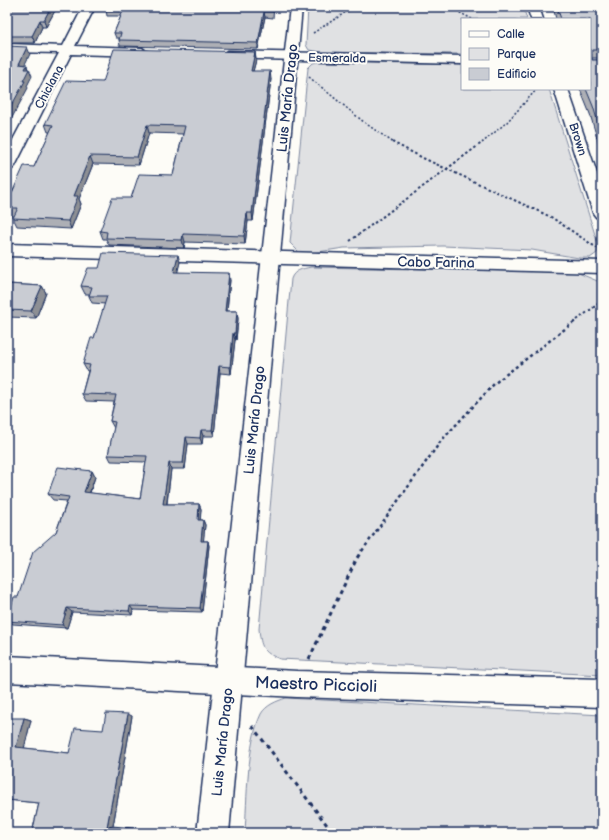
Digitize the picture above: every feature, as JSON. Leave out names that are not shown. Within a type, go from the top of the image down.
[{"type":"main road","name":"Luis María Drago","points":[[213,833],[296,7]]},
{"type":"main road","points":[[533,7],[537,18]]},
{"type":"main road","name":"Brown","points":[[561,90],[602,213]]},
{"type":"street","name":"Chiclana","points":[[7,166],[69,49],[89,7]]},
{"type":"street","points":[[7,48],[156,52]]},
{"type":"street","name":"Esmeralda","points":[[212,54],[461,60]]},
{"type":"street","name":"Cabo Farina","points":[[7,250],[602,267]]},
{"type":"street","name":"Maestro Piccioli","points":[[7,669],[297,684],[602,693]]},
{"type":"path","points":[[354,7],[292,55],[364,121],[400,146],[553,218],[584,237],[602,252]]},
{"type":"path","points":[[449,7],[470,18]]},
{"type":"path","points":[[325,260],[448,169],[507,122],[537,90]]},
{"type":"path","points":[[297,684],[357,558],[441,441],[495,383],[602,301]]},
{"type":"path","points":[[250,724],[334,833]]},
{"type":"green space","points":[[308,7],[523,7],[527,18],[461,18],[461,54],[321,52],[309,50],[306,45]]},
{"type":"green space","points":[[313,63],[461,65],[461,90],[549,90],[598,244],[597,253],[590,258],[579,258],[532,250],[443,246],[344,248],[311,253],[299,252],[290,243],[308,68]]},
{"type":"green space","points":[[311,267],[576,272],[602,283],[602,675],[280,659],[266,651],[262,645],[259,629],[291,279],[296,272]]},
{"type":"green space","points":[[286,698],[602,715],[602,833],[245,833],[248,772],[256,726],[261,714],[266,708],[275,702]]},
{"type":"building","points":[[7,7],[51,7],[44,20],[40,20],[32,36],[7,36]]},
{"type":"building","points":[[107,7],[273,7],[273,12],[264,12],[258,43],[119,40],[121,33],[114,33],[123,11],[106,10]]},
{"type":"building","points":[[557,7],[602,7],[602,50],[592,50],[592,60],[602,60],[602,136],[586,90],[591,90],[591,18],[561,18]]},
{"type":"building","points":[[7,46],[27,47],[19,64],[27,65],[25,69],[29,69],[23,81],[25,81],[7,114]]},
{"type":"building","points":[[114,49],[255,52],[251,71],[270,71],[252,213],[247,213],[244,236],[183,234],[182,240],[106,238],[107,232],[100,231],[112,198],[131,198],[139,174],[173,175],[185,126],[147,125],[137,157],[90,156],[74,196],[78,196],[68,221],[13,218],[18,208],[7,208],[7,204],[24,166],[34,167],[53,125],[45,124],[66,81],[103,82]]},
{"type":"building","points":[[103,253],[178,255],[174,272],[229,273],[225,311],[237,311],[235,333],[233,333],[230,367],[219,366],[212,430],[201,430],[200,438],[186,437],[183,463],[169,463],[163,504],[199,504],[198,520],[203,520],[201,541],[208,541],[200,608],[130,606],[129,611],[67,608],[62,625],[7,621],[14,597],[18,597],[33,552],[56,532],[69,497],[48,494],[58,467],[92,471],[84,492],[140,499],[147,456],[108,455],[115,422],[110,421],[116,395],[82,394],[90,365],[83,364],[91,338],[94,338],[107,296],[89,296],[92,287],[81,286],[88,268],[99,268]]},
{"type":"building","points":[[7,284],[42,286],[31,311],[7,310]]},
{"type":"building","points":[[106,713],[128,714],[107,827],[167,833],[32,833],[39,803],[7,800],[7,718],[24,718],[16,747],[69,753],[75,728],[103,730]]}]
